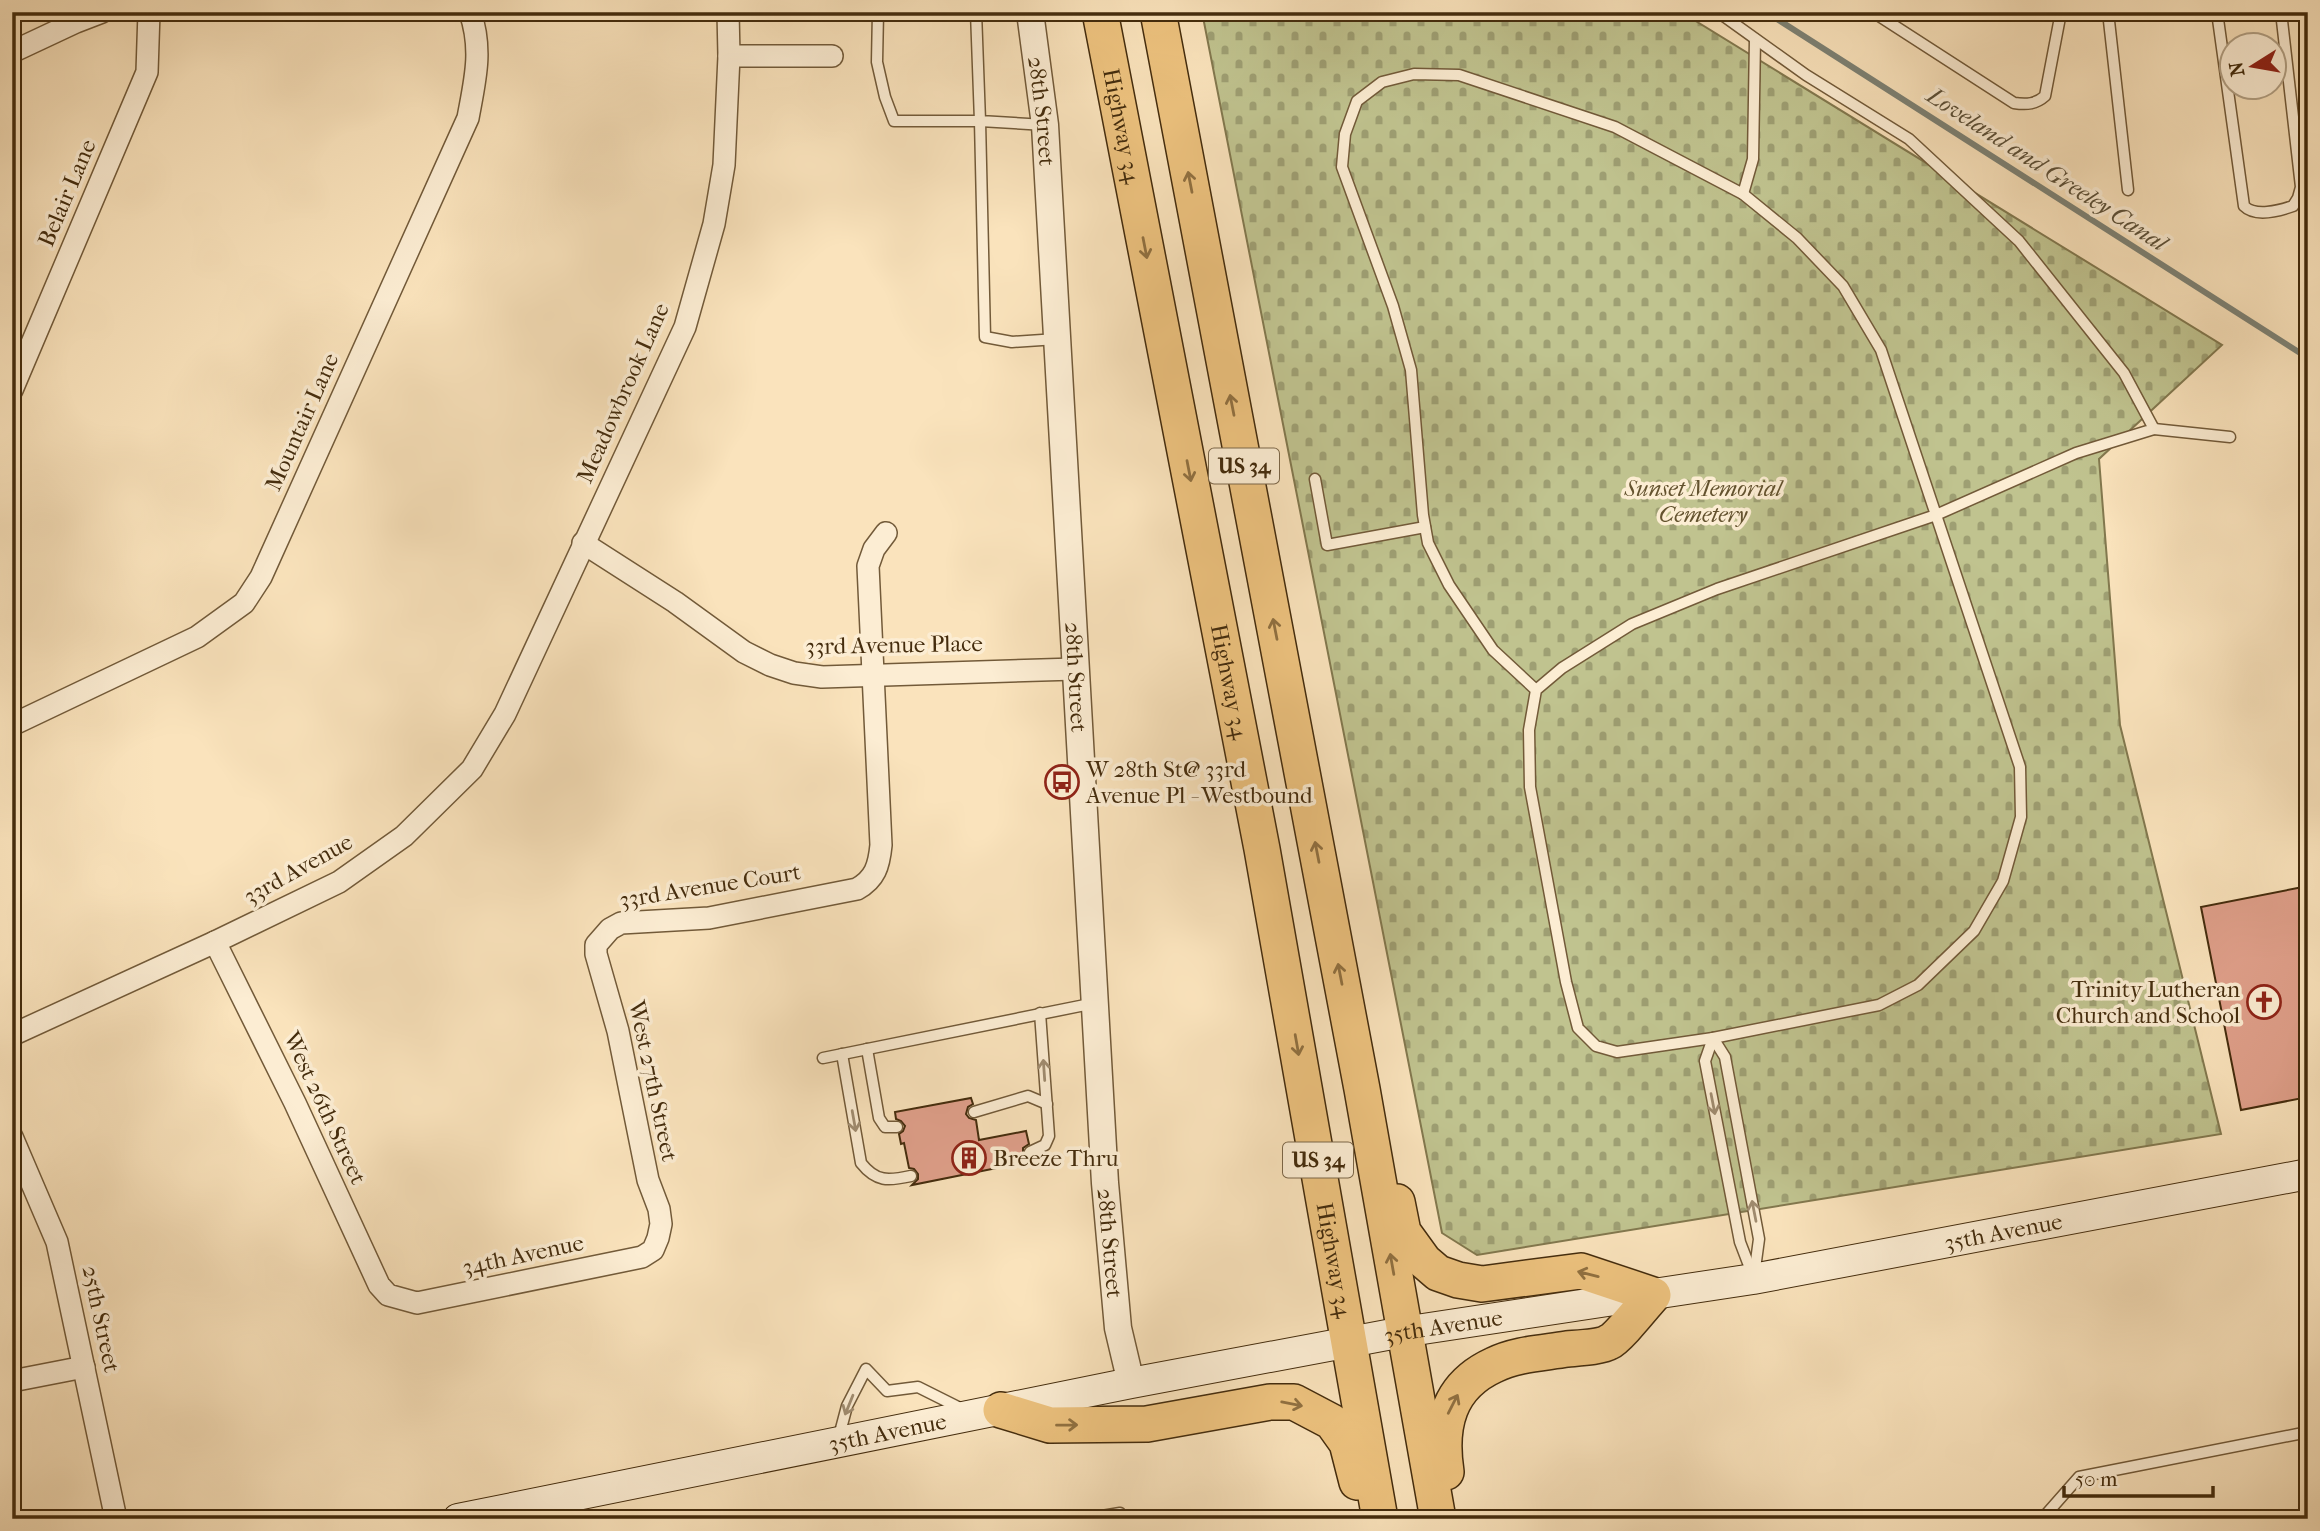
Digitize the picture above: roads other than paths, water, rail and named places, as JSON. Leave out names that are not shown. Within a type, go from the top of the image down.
[{"type":"highway","name":"Highway 34","points":[[1100,12],[1264,862],[1351,1342],[1380,1519]]},
{"type":"highway","name":"US 34","points":[[1158,12],[1362,1089],[1438,1519]]},
{"type":"highway","points":[[1362,1089],[1381,1123],[1403,1232],[1424,1261],[1438,1273],[1482,1284],[1581,1271],[1653,1295],[1609,1343],[1519,1357],[1495,1364],[1473,1377],[1464,1387],[1453,1401],[1444,1429],[1443,1454],[1453,1519]]},
{"type":"highway","points":[[988,1412],[1050,1425],[1147,1424],[1270,1402],[1294,1402],[1332,1422],[1347,1443],[1364,1519]]},
{"type":"main road","name":"35th Avenue","points":[[458,1519],[1131,1383],[1404,1332],[1753,1279],[2308,1174]]},
{"type":"street","points":[[12,52],[102,12]]},
{"type":"street","name":"Belair Lane","points":[[12,390],[147,72],[149,12]]},
{"type":"street","name":"Mountair Lane","points":[[12,725],[197,637],[244,603],[261,577],[468,118],[477,71],[477,39],[470,12]]},
{"type":"street","name":"Meadowbrook Lane","points":[[583,543],[685,327],[715,224],[724,165],[729,56],[728,12]]},
{"type":"street","name":"28th Street","points":[[1030,12],[1045,125],[1105,1183],[1118,1328],[1131,1383]]},
{"type":"street","points":[[729,56],[832,56]]},
{"type":"street","points":[[873,676],[868,566],[874,549],[886,533]]},
{"type":"street","name":"33rd Avenue Place","points":[[583,543],[675,602],[744,652],[769,665],[794,673],[822,677],[1075,669]]},
{"type":"street","name":"33rd Avenue","points":[[12,1035],[339,882],[404,836],[472,769],[505,714],[583,543]]},
{"type":"street","name":"33rd Avenue Court","points":[[602,936],[621,923],[709,918],[857,889],[868,883],[879,862],[881,845],[873,676]]},
{"type":"street","name":"West 27th Street","points":[[602,936],[596,945],[596,954],[618,1031],[648,1180],[659,1209],[661,1224],[658,1238]]},
{"type":"street","name":"West 26th Street","points":[[215,942],[295,1103],[379,1285],[388,1295]]},
{"type":"street","name":"25th Street","points":[[12,1137],[57,1242],[116,1519]]},
{"type":"street","name":"34th Avenue","points":[[388,1295],[416,1303],[642,1257],[653,1250],[658,1238]]},
{"type":"street","points":[[12,1381],[84,1367]]},
{"type":"lane","points":[[877,12],[877,62],[894,121],[980,121],[1045,125]]},
{"type":"lane","points":[[976,12],[985,337],[1012,342],[1057,339]]},
{"type":"lane","points":[[1718,12],[1806,75],[1909,139],[2019,241],[2124,373],[2154,429]]},
{"type":"lane","points":[[1873,12],[2014,103],[2023,104],[2038,103],[2045,96],[2061,12]]},
{"type":"lane","points":[[2109,12],[2128,190]]},
{"type":"lane","points":[[2217,12],[2244,206],[2248,211],[2255,212],[2292,206],[2301,187],[2281,12]]},
{"type":"lane","points":[[1743,194],[1753,159],[1755,38]]},
{"type":"lane","points":[[1536,690],[1493,650],[1449,585],[1429,543],[1425,527],[1411,370],[1393,306],[1342,167],[1345,134],[1357,101],[1382,82],[1414,74],[1459,75],[1615,127],[1743,194],[1797,238],[1843,286],[1881,349],[1936,515],[2020,767],[2021,817],[2003,881],[1974,930],[1918,985],[1879,1005],[1713,1038],[1617,1052],[1596,1046],[1578,1028],[1566,982],[1530,788],[1529,730],[1536,690],[1562,668],[1632,624],[1717,589],[1936,515],[2076,453],[2154,429],[2230,437]]},
{"type":"lane","points":[[1315,479],[1327,545],[1425,527]]},
{"type":"lane","points":[[823,1058],[1095,1003]]},
{"type":"lane","points":[[1030,1152],[1045,1145],[1049,1136],[1040,1013]]},
{"type":"lane","points":[[1713,1038],[1705,1061],[1740,1242],[1753,1279]]},
{"type":"lane","points":[[1713,1038],[1725,1057],[1759,1239],[1753,1279]]},
{"type":"lane","points":[[867,1049],[878,1118],[885,1127],[897,1127]]},
{"type":"lane","points":[[842,1054],[862,1163],[871,1175],[885,1179],[911,1177]]},
{"type":"lane","points":[[974,1112],[1028,1096],[1047,1104]]},
{"type":"lane","points":[[837,1443],[847,1406],[866,1369],[887,1391],[918,1387],[988,1412]]},
{"type":"lane","points":[[2042,1519],[2079,1477],[2308,1432]]},
{"type":"lane","points":[[1084,1519],[1120,1513],[1123,1519]]},
{"type":"waterway","name":"Loveland and Greeley Canal","points":[[1766,12],[2308,358]]},
{"type":"place","name":"W 28th St@ 33rd Avenue Pl - Westbound","points":[[1062,782]]},
{"type":"place","name":"Trinity Lutheran Church and School","points":[[2264,1002]]},
{"type":"place","name":"Breeze Thru","points":[[969,1158]]},
{"type":"park label","name":"Sunset Memorial Cemetery","points":[[1703,501]]}]
